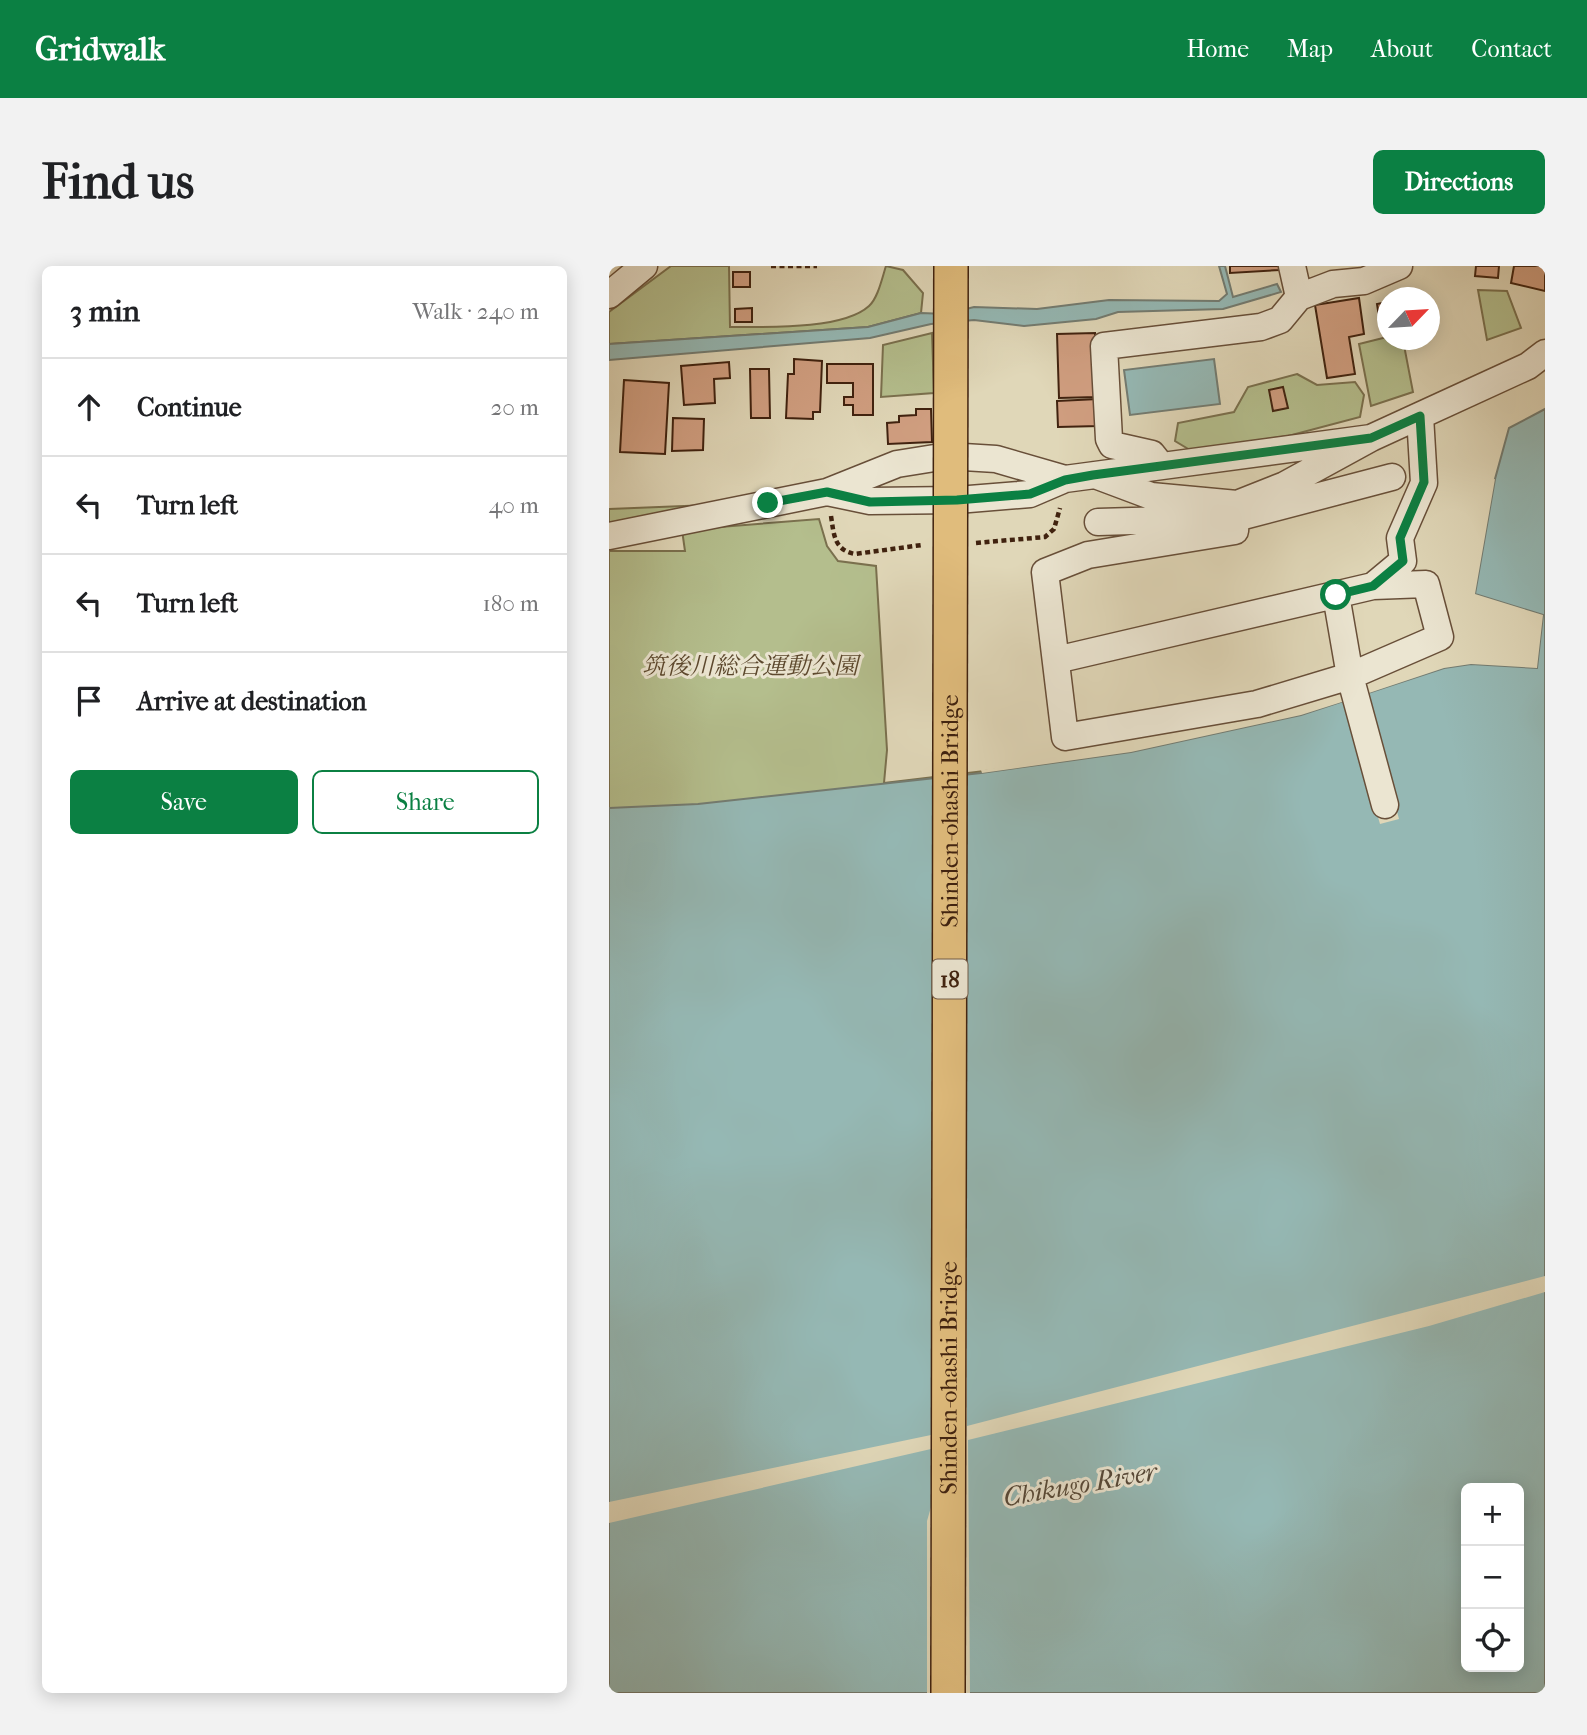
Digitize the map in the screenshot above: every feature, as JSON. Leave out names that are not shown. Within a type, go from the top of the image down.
[{"type":"main road","name":"Shinden-ohashi Bridge","points":[[948,1693],[951,266]]},
{"type":"street","points":[[609,295],[644,266]]},
{"type":"street","points":[[1292,266],[1299,297]]},
{"type":"street","points":[[1160,464],[1151,454],[1112,445],[1109,439],[1104,346],[1261,327],[1280,320],[1299,297],[1333,284],[1364,281],[1399,266]]},
{"type":"street","points":[[1093,475],[1151,496],[1237,511],[1371,438],[1528,366],[1545,353]]},
{"type":"street","points":[[1373,586],[1403,561],[1400,538],[1424,482],[1420,416]]},
{"type":"street","points":[[827,492],[870,502],[957,500],[1030,494],[1065,480],[1093,475],[1371,438]]},
{"type":"street","points":[[609,537],[827,492],[897,464],[947,456],[996,459],[1065,480]]},
{"type":"street","points":[[1098,522],[1237,511],[1392,477]]},
{"type":"street","points":[[1056,660],[1373,586],[1426,584],[1440,638],[1350,676],[1257,704],[1065,737],[1045,572],[1088,555],[1235,531],[1237,511]]},
{"type":"street","points":[[1336,595],[1350,676],[1385,805]]},
{"type":"path","points":[[771,266],[817,266]]},
{"type":"path","points":[[964,544],[1045,537],[1058,520],[1065,480]]},
{"type":"path","points":[[827,492],[835,539],[846,552],[855,554],[929,544]]},
{"type":"green space","points":[[671,266],[729,266],[730,327],[823,323],[857,314],[875,298],[886,266],[903,270],[923,293],[921,313],[868,327],[609,344],[609,312]]},
{"type":"green space","points":[[1478,290],[1507,291],[1521,328],[1487,340]]},
{"type":"green space","points":[[932,333],[934,393],[881,397],[883,345]]},
{"type":"green space","points":[[1377,340],[1377,350],[1405,350],[1413,392],[1371,406],[1359,344]]},
{"type":"green space","points":[[1297,374],[1317,385],[1355,382],[1364,395],[1360,417],[1288,436],[1190,450],[1175,441],[1178,423],[1234,412],[1248,387]]},
{"type":"green space","points":[[709,505],[609,525],[609,509]]},
{"type":"green space","name":"筑後川総合運動公園","points":[[819,519],[827,546],[838,561],[876,566],[887,750],[884,783],[1353,727],[609,853],[609,551],[685,551],[682,530]]},
{"type":"water","points":[[1219,266],[1225,266],[1233,297],[1277,284],[1281,292],[1223,309],[1118,312],[1096,319],[1024,326],[974,320],[931,324],[870,338],[609,360],[609,344],[868,327],[921,313],[946,314],[974,307],[1037,309],[1109,300],[1219,301],[1227,294]]},
{"type":"water","points":[[1214,359],[1220,404],[1130,415],[1124,370]]},
{"type":"water","name":"Chikugo River","points":[[1545,409],[1545,1693],[609,1693],[609,808],[698,804],[981,773],[1131,752],[1301,715],[1444,668],[1471,664],[1537,668],[1543,615],[1475,594],[1495,479],[1509,428]]},
{"type":"pier","points":[[1495,479],[1475,594],[1543,615],[1537,668],[1471,664],[1444,668],[1366,694],[1399,819],[1380,824],[1345,701],[1301,715],[1131,752],[982,773],[981,770],[1130,749],[1300,711],[1444,665],[1470,660],[1534,664],[1540,618],[1471,595],[1491,480]]},
{"type":"pier","points":[[967,771],[967,1426],[1545,1276],[1545,1292],[1429,1326],[968,1440],[970,1693],[927,1693],[927,1521],[931,1507],[931,1449],[609,1523],[609,1502],[931,1435],[935,774]]},
{"type":"building","points":[[1230,266],[1279,266],[1279,270],[1230,273]]},
{"type":"building","points":[[1476,266],[1499,266],[1498,278],[1475,276]]},
{"type":"building","points":[[1514,266],[1545,266],[1545,291],[1511,283]]},
{"type":"building","points":[[733,272],[750,272],[750,287],[733,287]]},
{"type":"building","points":[[1359,298],[1364,334],[1349,337],[1355,374],[1327,378],[1315,305]]},
{"type":"building","points":[[752,308],[752,322],[735,322],[735,309]]},
{"type":"building","points":[[1095,333],[1097,397],[1059,398],[1057,334]]},
{"type":"building","points":[[794,359],[822,361],[820,412],[813,412],[813,419],[786,418],[788,374],[794,374]]},
{"type":"building","points":[[729,362],[730,378],[714,379],[715,403],[684,405],[681,366]]},
{"type":"building","points":[[827,364],[873,364],[873,415],[853,415],[853,405],[844,405],[844,397],[853,397],[853,383],[827,383]]},
{"type":"building","points":[[750,369],[769,369],[770,418],[751,418]]},
{"type":"building","points":[[624,380],[669,383],[665,454],[620,452]]},
{"type":"building","points":[[1283,387],[1288,408],[1273,411],[1269,390]]},
{"type":"building","points":[[1098,399],[1099,426],[1058,427],[1057,401]]},
{"type":"building","points":[[916,409],[931,409],[932,442],[888,444],[887,423],[899,422],[899,416],[916,415]]},
{"type":"building","points":[[673,418],[704,419],[703,450],[672,451]]},
{"type":"route","points":[[768,503],[827,492],[870,502],[957,500],[1030,494],[1065,480],[1093,475],[1371,438],[1420,416],[1424,482],[1400,538],[1403,561],[1373,586],[1336,595]]}]
